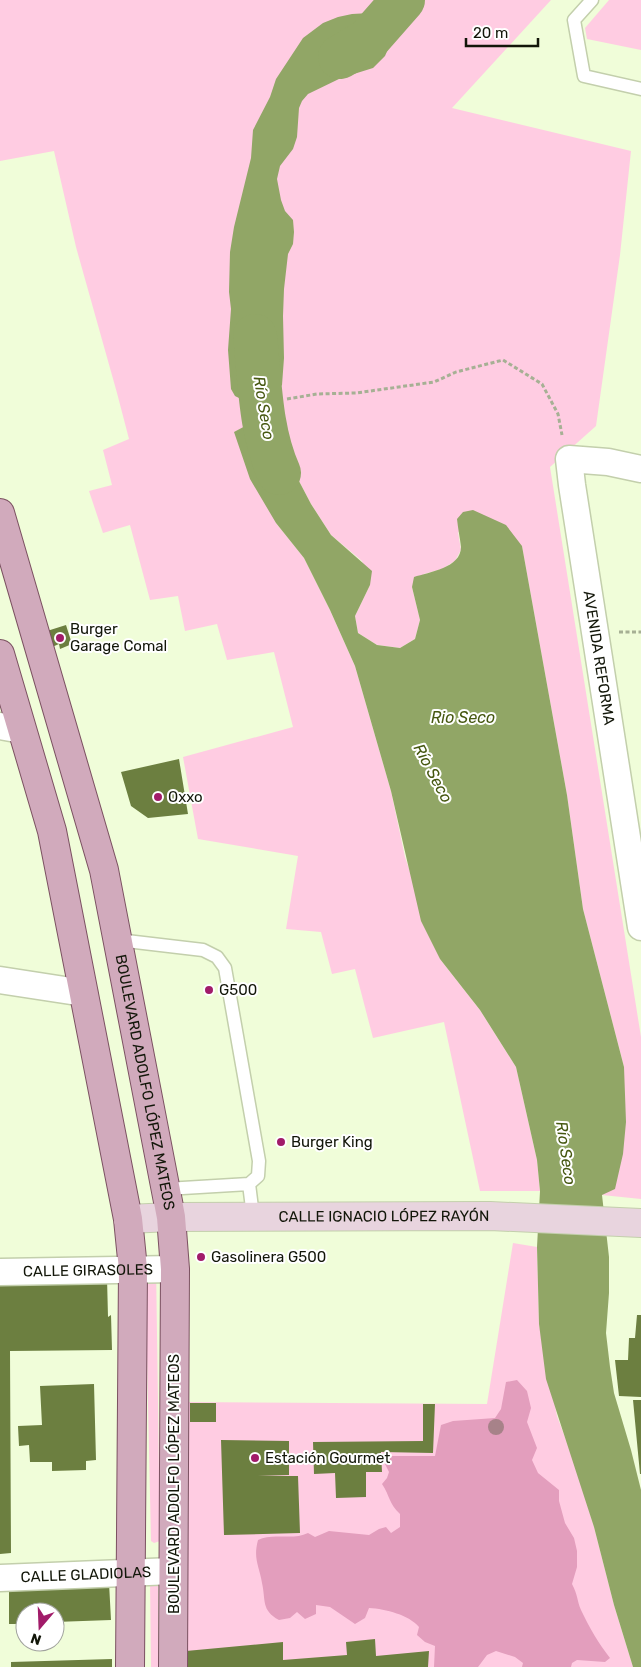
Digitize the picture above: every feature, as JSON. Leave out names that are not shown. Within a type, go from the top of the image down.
[{"type":"main road","name":"BOULEVARD ADOLFO LÓPEZ MATEOS","points":[[0,513],[104,870],[171,1216],[174,1269],[173,1667]]},
{"type":"main road","points":[[0,654],[11,728],[52,831],[128,1219],[133,1269],[130,1667]]},
{"type":"main road","name":"CALLE IGNACIO LÓPEZ RAYÓN","points":[[128,1219],[171,1216],[490,1216],[641,1223]]},
{"type":"street","points":[[569,459],[608,462],[641,468]]},
{"type":"street","name":"AVENIDA REFORMA","points":[[569,459],[641,927]]},
{"type":"street","points":[[0,980],[84,993]]},
{"type":"street","name":"CALLE GIRASOLES","points":[[0,1272],[174,1269]]},
{"type":"street","name":"CALLE GLADIOLAS","points":[[0,1578],[174,1571]]},
{"type":"lane","points":[[592,0],[574,20],[584,76],[641,89]]},
{"type":"lane","points":[[118,940],[202,950],[217,957],[225,968],[259,1161],[258,1176],[249,1184],[166,1189]]},
{"type":"lane","points":[[249,1184],[252,1216]]},
{"type":"path","points":[[287,399],[318,394],[356,393],[434,382],[456,372],[503,360],[542,384],[558,414],[569,459]]},
{"type":"shaded area","points":[[0,0],[551,0],[452,108],[631,151],[620,255],[596,426],[550,467],[641,1037],[641,1199],[602,1195],[624,1067],[583,909],[567,795],[522,546],[458,532],[461,550],[455,561],[442,569],[424,574],[412,587],[420,620],[415,639],[400,648],[377,645],[358,633],[355,616],[370,585],[362,561],[331,535],[311,504],[289,462],[283,406],[276,523],[304,558],[355,666],[391,791],[405,857],[440,959],[480,1010],[516,1067],[537,1160],[540,1191],[480,1191],[444,1022],[373,1038],[355,969],[332,974],[321,932],[286,929],[298,856],[198,839],[183,757],[293,727],[274,652],[227,660],[217,624],[185,631],[178,596],[150,600],[130,525],[103,533],[89,491],[112,485],[103,450],[129,439],[76,247],[54,151],[0,161]]},
{"type":"shaded area","points":[[609,0],[641,0],[641,50],[587,39],[585,28]]},
{"type":"shaded area","points":[[513,1243],[537,1247],[539,1324],[557,1416],[575,1464],[633,1667],[185,1667],[185,1402],[487,1404]]},
{"type":"shaded area","points":[[145,1264],[156,1264],[160,1541],[154,1543],[151,1541]]},
{"type":"shaded area","points":[[517,1380],[527,1391],[531,1408],[527,1422],[537,1448],[532,1460],[538,1473],[559,1490],[559,1501],[565,1523],[574,1538],[577,1551],[577,1567],[572,1584],[584,1616],[610,1658],[605,1662],[577,1660],[572,1663],[571,1667],[522,1667],[523,1663],[515,1657],[496,1651],[487,1655],[478,1667],[434,1667],[435,1646],[425,1642],[417,1635],[419,1627],[415,1623],[397,1613],[369,1608],[365,1618],[355,1624],[330,1607],[316,1605],[316,1614],[305,1619],[297,1612],[290,1618],[279,1620],[269,1613],[265,1604],[257,1562],[258,1540],[308,1533],[315,1537],[329,1531],[369,1535],[386,1527],[391,1533],[400,1527],[400,1514],[394,1507],[382,1484],[389,1472],[385,1464],[387,1456],[435,1456],[441,1425],[453,1421],[495,1418],[501,1409],[506,1382]]},
{"type":"shaded area","points":[[158,1579],[158,1667],[151,1667],[150,1580]]},
{"type":"water","points":[[370,13],[386,19],[392,33],[391,42],[385,56],[373,68],[341,78],[308,94],[299,108],[297,137],[293,149],[280,166],[277,179],[285,211],[293,220],[294,232],[293,244],[288,254],[284,289],[282,385],[277,390],[241,399],[235,396],[231,389],[228,350],[231,309],[229,292],[230,252],[234,227],[251,158],[253,130],[270,97],[276,79],[303,38],[323,23],[338,17]]},
{"type":"water","name":"Rio Seco","points":[[283,406],[289,462],[311,504],[331,535],[372,571],[370,585],[355,616],[358,633],[377,645],[400,648],[415,639],[420,620],[412,587],[414,577],[443,568],[456,560],[460,554],[461,547],[457,519],[463,512],[473,510],[506,525],[522,546],[567,795],[583,909],[624,1067],[626,1122],[623,1154],[615,1189],[602,1195],[609,1257],[606,1333],[610,1367],[614,1393],[641,1490],[641,1667],[633,1667],[614,1605],[594,1527],[546,1379],[539,1324],[537,1247],[540,1191],[537,1160],[516,1067],[480,1010],[440,959],[421,921],[391,791],[355,666],[304,558],[276,523],[250,479],[234,432]]},
{"type":"building","name":"Burger Garage Comal","points":[[66,625],[72,644],[60,649],[59,644],[52,647],[47,631]]},
{"type":"building","points":[[179,759],[188,814],[148,818],[131,806],[121,772]]},
{"type":"building","points":[[0,1278],[107,1278],[108,1317],[111,1315],[112,1350],[10,1351],[11,1553],[0,1554]]},
{"type":"building","points":[[637,1315],[641,1315],[641,1397],[619,1396],[615,1360],[628,1360],[629,1338],[635,1338]]},
{"type":"building","points":[[94,1384],[96,1460],[86,1461],[86,1470],[52,1471],[52,1462],[30,1462],[29,1445],[19,1446],[18,1426],[42,1425],[40,1386]]},
{"type":"building","points":[[633,1400],[641,1400],[641,1474],[640,1474]]},
{"type":"building","points":[[190,1403],[216,1403],[216,1422],[190,1422]]},
{"type":"building","points":[[423,1404],[435,1404],[433,1453],[381,1452],[382,1472],[366,1472],[366,1497],[336,1498],[335,1473],[314,1474],[313,1442],[423,1441]]},
{"type":"building","points":[[221,1440],[289,1441],[289,1475],[258,1476],[298,1476],[300,1533],[224,1535]]},
{"type":"building","points":[[109,1583],[111,1620],[65,1622],[65,1602],[15,1602],[15,1624],[9,1624],[9,1584]]},
{"type":"building","points":[[375,1639],[376,1656],[429,1651],[428,1667],[185,1667],[186,1651],[283,1642],[283,1660],[347,1655],[346,1642]]},
{"type":"building","points":[[112,1659],[112,1667],[11,1667],[11,1662]]},
{"type":"waterway","name":"Río Seco","points":[[340,57],[367,41],[403,0]]},
{"type":"waterway","name":"Río Seco","points":[[255,336],[264,423],[279,473]]},
{"type":"place","name":"Burger Garage Comal","points":[[60,638]]},
{"type":"place","name":"Oxxo","points":[[158,797]]},
{"type":"place","name":"G500","points":[[209,990]]},
{"type":"place","name":"Burger King","points":[[281,1142]]},
{"type":"place","name":"Gasolinera G500","points":[[201,1257]]},
{"type":"place","name":"Estación Gourmet","points":[[255,1458]]}]
